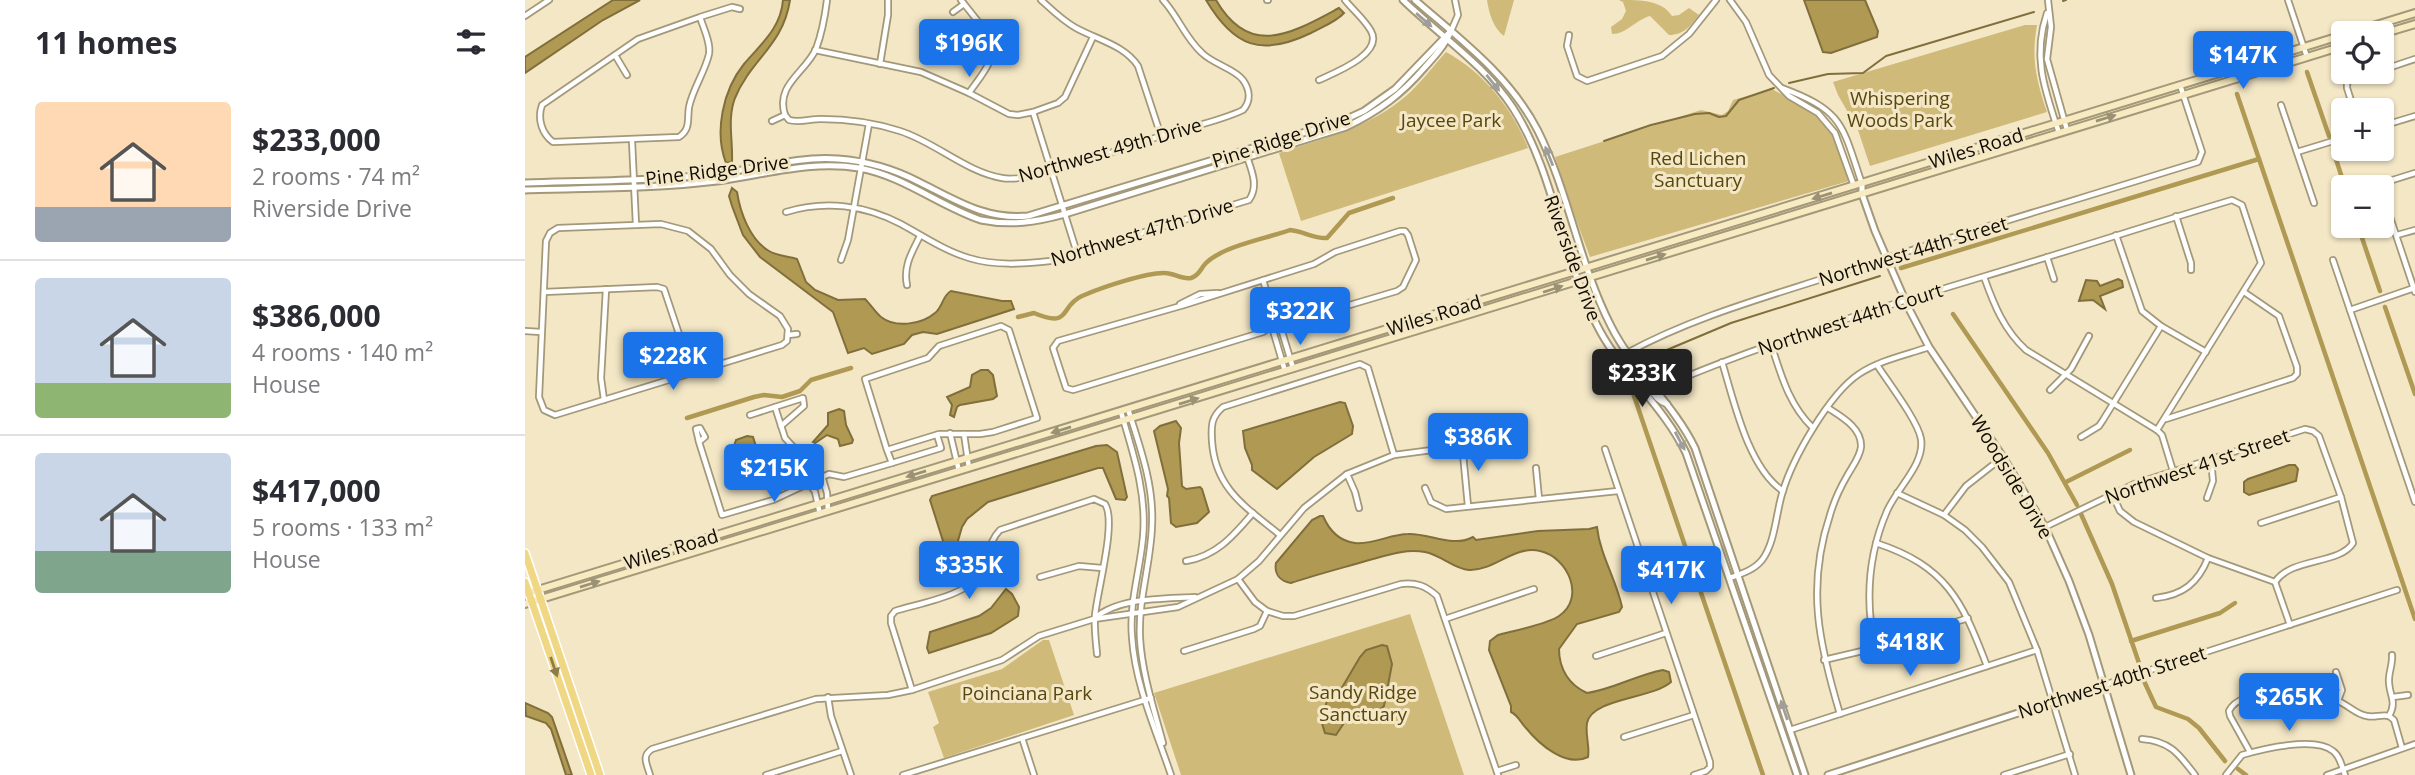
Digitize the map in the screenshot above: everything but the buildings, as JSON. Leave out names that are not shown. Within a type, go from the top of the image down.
[{"type":"main road","points":[[2389,21],[2415,13]]},
{"type":"main road","points":[[2394,30],[2415,24]]},
{"type":"main road","name":"Wiles Road","points":[[527,594],[2331,39]]},
{"type":"main road","name":"Wiles Road","points":[[528,603],[2331,50]]},
{"type":"main road","points":[[1970,149],[1973,159]]},
{"type":"main road","points":[[525,553],[600,775]]},
{"type":"main road","points":[[525,582],[528,603],[591,775]]},
{"type":"main road","points":[[574,724],[585,731]]},
{"type":"street","points":[[525,16],[549,0]]},
{"type":"street","points":[[772,121],[785,115],[784,92],[815,50],[827,0]]},
{"type":"street","points":[[880,64],[888,0]]},
{"type":"street","points":[[1041,0],[1073,26],[1124,50],[1138,66],[1161,136]]},
{"type":"street","name":"Northwest 49th Drive","points":[[785,115],[795,122],[832,120],[869,124],[922,139],[969,166],[1002,178],[1018,179],[1235,113],[1248,104],[1248,91],[1244,81],[1214,63],[1190,41],[1173,11],[1163,0]]},
{"type":"street","points":[[1319,80],[1351,64],[1372,47],[1371,31],[1345,0]]},
{"type":"street","name":"Riverside Drive","points":[[1403,0],[1489,77],[1513,108],[1527,133],[1599,329],[1608,346],[1677,435],[1686,453],[1797,775]]},
{"type":"street","name":"Riverside Drive","points":[[1415,0],[1478,54],[1504,81],[1537,130],[1549,155],[1605,315],[1627,353],[1667,404],[1695,448],[1805,775]]},
{"type":"street","points":[[1451,31],[1458,15],[1455,0]]},
{"type":"street","points":[[1569,35],[1567,46],[1577,76],[1587,81],[1662,56],[1689,34],[1716,0]]},
{"type":"street","points":[[1730,0],[1746,22],[1769,75],[1789,96],[1818,113],[1835,133],[1854,186]]},
{"type":"street","points":[[2048,0],[2051,27],[2047,59],[2067,130]]},
{"type":"street","points":[[2288,0],[2307,57]]},
{"type":"street","points":[[953,12],[963,2],[994,45],[990,60],[969,93]]},
{"type":"street","points":[[700,16],[709,54],[689,106],[688,126],[683,134],[679,137],[632,141],[553,142],[549,139],[543,131],[539,113],[542,105],[615,55],[653,32],[700,16],[732,7],[740,9]]},
{"type":"street","points":[[2048,12],[2041,34],[2039,60],[2059,133]]},
{"type":"street","name":"Pine Ridge Drive","points":[[525,190],[634,183],[814,159],[862,165],[902,174],[960,205],[991,215],[1028,216],[1064,211],[1247,159],[1346,127],[1377,111],[1405,91],[1451,31]]},
{"type":"street","points":[[815,50],[921,72],[1009,114],[1019,116],[1058,103],[1065,97],[1093,37]]},
{"type":"street","name":"Pine Ridge Drive","points":[[1064,211],[1342,121],[1364,111],[1405,81],[1446,38]]},
{"type":"street","points":[[615,55],[627,75]]},
{"type":"street","points":[[2039,60],[2047,59]]},
{"type":"street","points":[[2394,66],[2415,59]]},
{"type":"street","points":[[2180,85],[2183,95]]},
{"type":"street","points":[[1781,88],[1813,101],[1836,118],[1846,136],[1862,184]]},
{"type":"street","points":[[2048,96],[2056,93]]},
{"type":"street","name":"Northwest 44th Street","points":[[1627,353],[1717,314],[1886,258],[2199,162],[2202,152],[2183,95]]},
{"type":"street","points":[[2281,105],[2314,203]]},
{"type":"street","points":[[1033,112],[1077,253]]},
{"type":"street","points":[[2394,122],[2415,116]]},
{"type":"street","points":[[841,260],[848,240],[869,124]]},
{"type":"street","points":[[632,141],[636,225]]},
{"type":"street","points":[[2297,152],[2331,142]]},
{"type":"street","name":"Northwest 47th Drive","points":[[786,212],[807,205],[854,207],[885,217],[969,258],[994,263],[1050,261],[1249,200],[1254,189],[1245,151]]},
{"type":"street","points":[[2394,180],[2415,173]]},
{"type":"street","name":"Pine Ridge Drive","points":[[525,183],[634,183]]},
{"type":"street","name":"Woodside Drive","points":[[1862,184],[1862,194],[1886,258],[1929,347],[2003,457],[2045,527],[2069,581],[2131,775]]},
{"type":"street","name":"Woodside Drive","points":[[1854,186],[1862,194]]},
{"type":"street","name":"Northwest 44th Court","points":[[1655,389],[1771,344],[1904,300],[2232,201],[2238,201],[2242,205],[2261,264],[2244,291]]},
{"type":"street","points":[[2176,216],[2191,270]]},
{"type":"street","points":[[661,224],[688,231],[711,249],[730,275],[749,294],[780,316],[789,335],[787,341],[782,345],[555,415],[544,410],[539,397],[546,241],[550,233],[558,228],[636,225],[661,224]]},
{"type":"street","points":[[2350,310],[2415,289],[2394,226]]},
{"type":"street","points":[[2397,235],[2415,230]]},
{"type":"street","points":[[1400,231],[1408,234],[1416,260],[1403,287],[1397,291],[1299,320],[1280,323],[1263,332],[1226,344],[1069,390],[1066,388],[1054,344],[1263,279],[1314,264],[1335,252],[1400,231]]},
{"type":"street","points":[[2116,235],[2137,303],[2142,311],[2161,326],[2206,352]]},
{"type":"street","points":[[907,285],[906,266],[921,236]]},
{"type":"street","points":[[2047,257],[2054,279]]},
{"type":"street","points":[[2333,260],[2415,502]]},
{"type":"street","points":[[1984,277],[1997,313],[2014,339],[2065,375],[2157,430],[2162,435],[2173,471]]},
{"type":"street","points":[[1263,279],[1273,313]]},
{"type":"street","points":[[544,292],[657,287],[664,289],[692,373]]},
{"type":"street","points":[[604,400],[601,378],[606,289]]},
{"type":"street","points":[[2157,430],[2244,291],[2280,316],[2297,367],[2297,374],[2293,378],[2165,419]]},
{"type":"street","points":[[1273,313],[1279,315],[1293,369]]},
{"type":"street","points":[[1273,313],[1267,319],[1285,371]]},
{"type":"street","points":[[2081,437],[2099,426],[2161,326]]},
{"type":"street","points":[[887,450],[937,435],[993,432],[1037,418],[1009,330],[1005,327],[939,346],[928,358],[865,379],[887,450],[892,463]]},
{"type":"street","points":[[525,331],[541,332]]},
{"type":"street","points":[[1274,335],[1282,332]]},
{"type":"street","points":[[789,335],[797,334]]},
{"type":"street","points":[[2050,390],[2065,375],[2089,336]]},
{"type":"street","points":[[1771,344],[1792,401],[1813,428]]},
{"type":"street","points":[[1730,578],[1760,562],[1766,554],[1783,491],[1813,428],[1851,380],[1877,365],[1929,347]]},
{"type":"street","points":[[1722,362],[1757,464],[1770,483],[1783,491]]},
{"type":"street","points":[[1280,535],[1226,487],[1218,473],[1213,457],[1211,424],[1217,412],[1231,403],[1360,364],[1365,365],[1394,455]]},
{"type":"street","points":[[1875,648],[1868,599],[1876,542],[1888,508],[1918,460],[1921,440],[1919,430],[1877,365]]},
{"type":"street","points":[[1632,375],[1639,378],[1660,401],[1667,404]]},
{"type":"street","points":[[750,415],[803,398],[804,406],[781,426]]},
{"type":"street","points":[[775,407],[785,438],[810,465],[815,479]]},
{"type":"street","points":[[1828,408],[1856,430],[1861,448],[1830,515],[1820,552],[1817,622],[1824,660],[1840,713]]},
{"type":"street","points":[[1124,411],[1149,483],[1151,543],[1141,611],[1141,646],[1171,775]]},
{"type":"street","points":[[1127,420],[1140,479],[1144,513],[1142,546],[1131,613],[1133,648],[1145,700],[1171,775]]},
{"type":"street","name":"Northwest 41st Street","points":[[2045,527],[2112,494],[2173,471],[2305,429],[2319,436],[2341,497]]},
{"type":"street","points":[[950,433],[959,471]]},
{"type":"street","points":[[964,434],[969,468]]},
{"type":"street","points":[[699,442],[722,514],[773,500],[822,476],[832,474],[844,477],[941,447],[937,435]]},
{"type":"street","points":[[953,447],[956,442],[964,443]]},
{"type":"street","points":[[650,775],[645,758],[646,753],[652,749],[828,697],[888,695],[912,690],[1002,660],[1039,636],[1094,619],[1178,607],[1238,579],[1259,561],[1319,494],[1347,474],[1394,455],[1455,447],[1460,450],[1463,454],[1468,506]]},
{"type":"street","points":[[1605,449],[1710,767],[1694,775]]},
{"type":"street","points":[[1944,515],[1966,486],[2003,457]]},
{"type":"street","points":[[2207,498],[2213,481],[2211,460]]},
{"type":"street","points":[[1536,467],[1539,499]]},
{"type":"street","points":[[1347,474],[1356,492],[1359,508]]},
{"type":"street","points":[[822,476],[827,502],[824,512]]},
{"type":"street","points":[[809,483],[815,492],[818,505],[824,512]]},
{"type":"street","points":[[815,492],[818,485],[825,485]]},
{"type":"street","points":[[1425,488],[1431,502],[1446,509],[1618,491]]},
{"type":"street","points":[[1897,493],[1944,515],[1965,530],[1997,565],[2014,592],[2037,650],[2075,775]]},
{"type":"street","points":[[2112,494],[2124,516],[2208,558],[2275,582]]},
{"type":"street","points":[[2261,523],[2341,497],[2353,542],[2344,551],[2284,571],[2275,582]]},
{"type":"street","points":[[912,690],[891,623],[891,616],[895,611],[962,591],[974,582],[983,572],[996,534],[1006,527],[1094,499],[1101,500],[1109,515],[1107,547],[1094,619],[1097,654]]},
{"type":"street","points":[[1186,561],[1197,559],[1219,548],[1253,513]]},
{"type":"street","points":[[1876,542],[1899,550],[1936,574],[1960,603],[1987,666]]},
{"type":"street","points":[[2156,598],[2174,596],[2188,589],[2204,570],[2208,558]]},
{"type":"street","points":[[1040,576],[1079,566],[1102,568]]},
{"type":"street","points":[[1238,579],[1255,601],[1267,611],[1283,616],[1294,616],[1401,584],[1423,586],[1437,596],[1498,773],[1516,765]]},
{"type":"street","points":[[2275,582],[2290,625]]},
{"type":"street","points":[[1445,618],[1534,589]]},
{"type":"street","name":"Northwest 40th Street","points":[[1828,775],[2397,590]]},
{"type":"street","points":[[1094,619],[1102,612],[1133,603],[1199,597]]},
{"type":"street","points":[[1184,651],[1254,629],[1260,626],[1267,611]]},
{"type":"street","points":[[1824,660],[1875,648],[1968,618]]},
{"type":"street","points":[[1596,656],[1666,633]]},
{"type":"street","points":[[1790,730],[2037,650]]},
{"type":"street","points":[[2389,716],[2394,704],[2388,680],[2393,664],[2392,655]]},
{"type":"street","points":[[2336,672],[2342,691],[2338,701]]},
{"type":"street","points":[[2250,752],[2229,710],[2237,701],[2256,694],[2306,694],[2338,701],[2370,717],[2389,716],[2393,720],[2402,748]]},
{"type":"street","points":[[2393,697],[2408,695]]},
{"type":"street","points":[[828,697],[831,716],[851,775]]},
{"type":"street","points":[[903,775],[1151,698]]},
{"type":"street","points":[[1624,737],[1693,715]]},
{"type":"street","points":[[1022,738],[1034,775]]},
{"type":"street","points":[[2142,738],[2154,740],[2173,749],[2195,775]]},
{"type":"street","points":[[2226,775],[2236,760],[2250,752],[2298,744],[2326,747],[2337,756],[2345,775]]},
{"type":"street","points":[[2327,775],[2415,744]]},
{"type":"street","points":[[766,775],[842,751]]},
{"type":"street","points":[[2004,775],[2021,772],[2070,754]]},
{"type":"green space","points":[[1487,0],[1514,0],[1504,36],[1494,25]]},
{"type":"green space","points":[[1619,0],[1656,4],[1672,16],[1689,8],[1699,15],[1686,29],[1674,35],[1669,35],[1650,16],[1622,32],[1612,34],[1611,27],[1622,19],[1626,11],[1623,2]]},
{"type":"green space","name":"Whispering Woods Park","points":[[2025,25],[2037,25],[2034,48],[2036,69],[2047,112],[1870,166],[1858,130],[1833,82]]},
{"type":"green space","name":"Jaycee Park","points":[[1446,52],[1472,70],[1495,93],[1514,119],[1528,148],[1301,221],[1279,153],[1346,131],[1392,107],[1411,91]]},
{"type":"green space","name":"Red Lichen Sanctuary","points":[[1772,89],[1810,110],[1832,133],[1849,181],[1590,257],[1555,157],[1701,110],[1722,115],[1728,111],[1733,100]]},
{"type":"green space","name":"Sandy Ridge Sanctuary","points":[[1410,614],[1464,775],[1181,775],[1154,693]]},
{"type":"green space","name":"Poinciana Park","points":[[1043,640],[1049,640],[1074,715],[944,758],[933,727],[939,723],[928,692],[1002,669]]},
{"type":"shaded area","points":[[613,0],[640,0],[603,20],[525,73],[525,57]]},
{"type":"shaded area","points":[[783,0],[790,0],[781,29],[749,73],[735,98],[731,122],[732,162],[726,163],[722,151],[721,125],[726,99],[737,74],[774,27]]},
{"type":"shaded area","points":[[1206,0],[1216,0],[1229,18],[1243,30],[1257,35],[1273,36],[1288,32],[1339,8],[1344,13],[1311,33],[1277,45],[1263,45],[1238,37],[1227,28]]},
{"type":"shaded area","points":[[1804,0],[1865,0],[1878,31],[1877,37],[1831,53],[1823,52]]},
{"type":"shaded area","points":[[732,188],[737,192],[743,217],[756,240],[772,253],[797,259],[806,282],[815,290],[838,300],[865,299],[881,317],[901,324],[929,317],[938,311],[951,291],[1011,301],[1014,309],[937,334],[923,332],[912,335],[904,344],[872,354],[864,348],[848,353],[833,312],[760,257],[743,235],[729,196]]},
{"type":"shaded area","points":[[2118,279],[2122,281],[2123,287],[2100,296],[2105,309],[2093,300],[2079,301],[2086,280],[2097,281],[2100,286]]},
{"type":"shaded area","points":[[988,370],[993,375],[997,396],[960,405],[954,417],[950,415],[952,405],[947,397],[970,387],[972,375]]},
{"type":"shaded area","points":[[1340,402],[1345,403],[1353,426],[1352,434],[1314,457],[1277,489],[1252,470],[1243,431]]},
{"type":"shaded area","points":[[839,409],[844,411],[852,443],[840,446],[838,439],[827,435],[813,442],[828,425],[828,413]]},
{"type":"shaded area","points":[[1176,421],[1181,428],[1179,443],[1182,486],[1186,489],[1200,487],[1209,512],[1197,523],[1176,527],[1171,523],[1168,489],[1154,431]]},
{"type":"shaded area","points":[[753,437],[760,459],[767,463],[777,461],[775,467],[742,474],[734,446],[736,440]]},
{"type":"shaded area","points":[[1107,445],[1117,452],[1127,497],[1125,500],[1116,499],[1103,468],[1098,468],[988,502],[967,519],[949,560],[930,500],[932,496],[1096,446]]},
{"type":"shaded area","points":[[2295,465],[2298,469],[2296,481],[2249,495],[2244,492],[2244,482],[2248,479]]},
{"type":"shaded area","points":[[1323,516],[1339,537],[1355,543],[1408,534],[1457,541],[1473,537],[1476,540],[1538,531],[1597,527],[1601,547],[1622,607],[1619,612],[1577,624],[1559,649],[1563,670],[1575,686],[1587,693],[1663,670],[1669,672],[1671,682],[1662,688],[1600,708],[1591,715],[1587,723],[1588,757],[1580,760],[1562,757],[1538,741],[1511,712],[1489,650],[1490,641],[1498,635],[1547,622],[1567,608],[1572,589],[1570,579],[1559,561],[1540,551],[1531,550],[1487,567],[1469,570],[1418,551],[1380,557],[1291,583],[1284,581],[1277,574],[1276,563],[1312,520]]},
{"type":"shaded area","points":[[1006,589],[1019,607],[1018,616],[991,633],[929,653],[927,648],[930,632],[979,616],[991,608]]},
{"type":"shaded area","points":[[1387,646],[1392,664],[1384,706],[1367,716],[1348,717],[1336,735],[1325,733],[1321,720],[1327,701],[1334,701],[1366,650]]},
{"type":"shaded area","points":[[525,703],[552,717],[572,775],[566,775],[551,729],[546,723],[526,716]]},
{"type":"waterway","points":[[1789,83],[1828,74],[1863,73],[1886,56],[2034,12]]},
{"type":"waterway","points":[[2307,72],[2329,136]]},
{"type":"waterway","points":[[1604,141],[1695,114],[1726,116],[1739,100],[1774,88]]},
{"type":"waterway","points":[[2237,94],[2415,619]]},
{"type":"waterway","points":[[1901,268],[2259,159]]},
{"type":"waterway","points":[[2337,161],[2341,175]]},
{"type":"waterway","points":[[1018,317],[1034,313],[1046,317],[1060,317],[1082,296],[1147,275],[1165,273],[1191,278],[1226,250],[1290,230],[1327,238],[1349,213],[1393,198]]},
{"type":"waterway","points":[[2362,238],[2380,291]]},
{"type":"waterway","points":[[1643,360],[1731,323],[1880,276]]},
{"type":"waterway","points":[[2385,307],[2415,394]]},
{"type":"waterway","points":[[1953,314],[2048,453],[2077,505]]},
{"type":"waterway","points":[[687,418],[754,397],[782,397],[800,391],[811,380],[851,368]]},
{"type":"waterway","points":[[1633,393],[1763,775]]},
{"type":"waterway","points":[[2066,482],[2130,450]]},
{"type":"waterway","points":[[2081,514],[2112,584],[2140,666]]},
{"type":"waterway","points":[[2131,641],[2220,613],[2235,603]]},
{"type":"waterway","points":[[2144,681],[2156,707],[2188,719],[2199,728],[2225,761]]},
{"type":"waterway","points":[[2238,769],[2246,775]]}]
